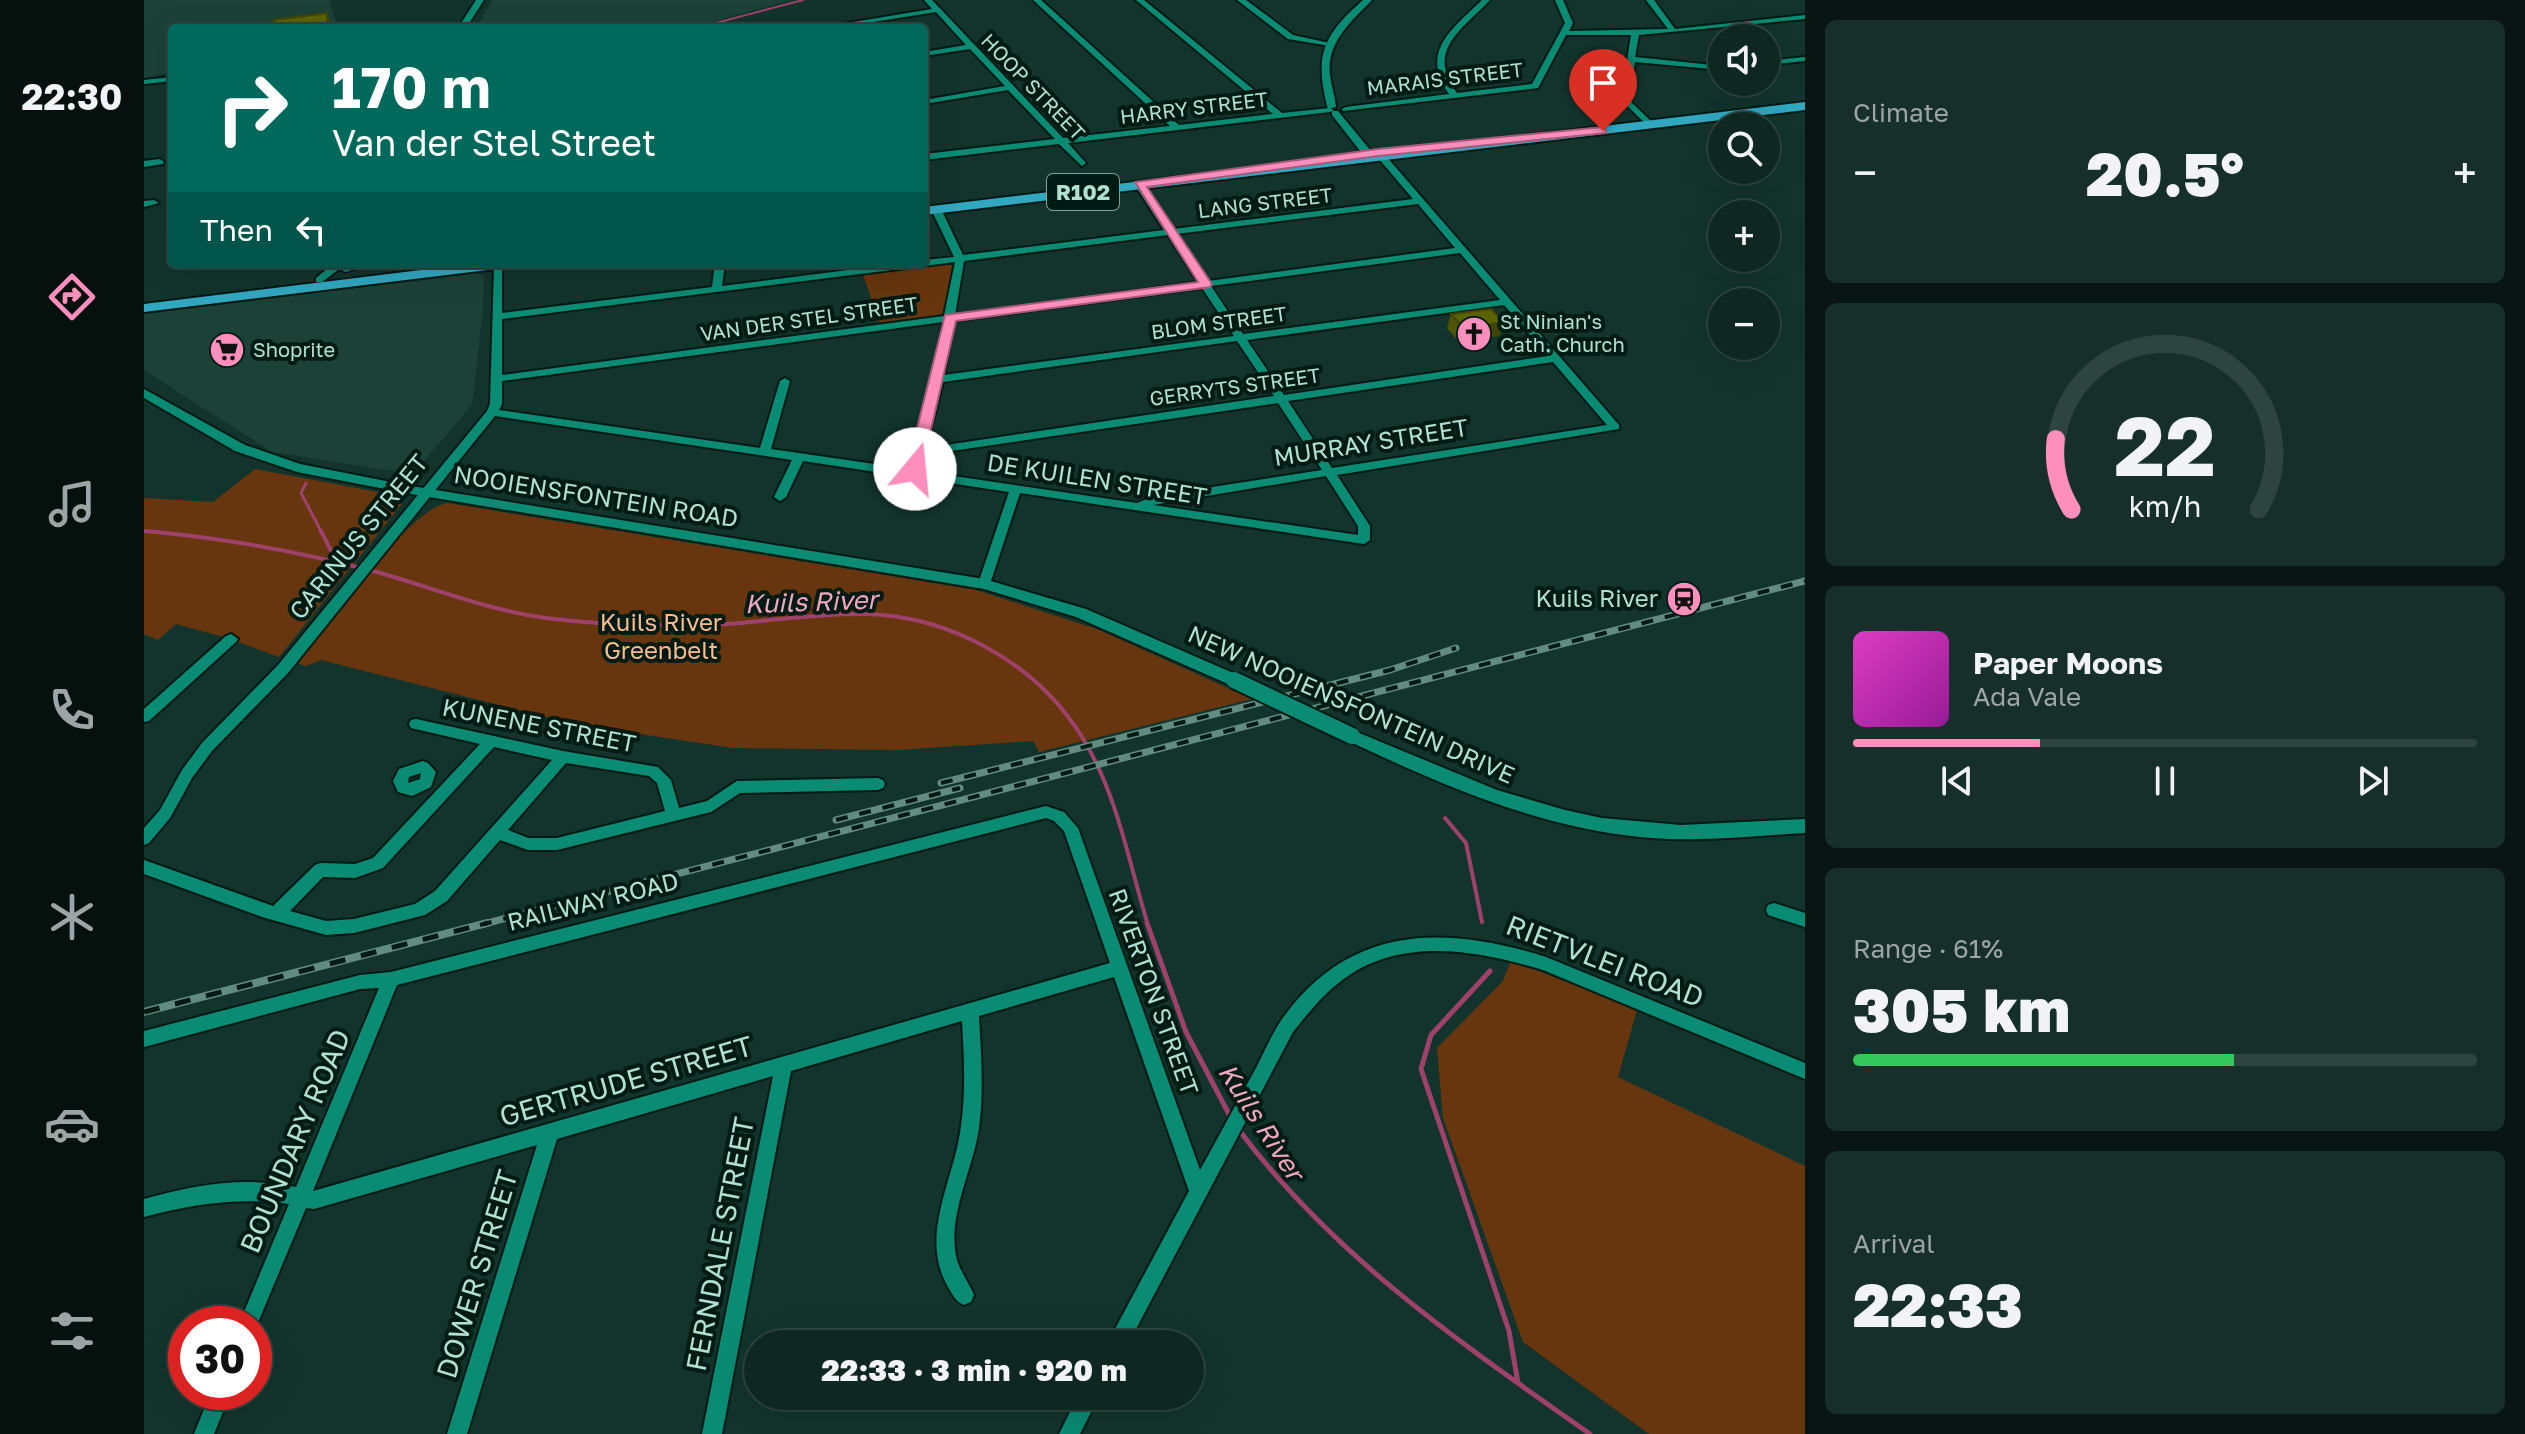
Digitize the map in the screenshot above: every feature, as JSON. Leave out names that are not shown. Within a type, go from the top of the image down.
[{"type":"main road","name":"R102","points":[[930,210],[1805,106]]},
{"type":"main road","points":[[144,301],[420,268]]},
{"type":"main road","points":[[144,308],[474,268]]},
{"type":"street","points":[[465,24],[480,0]]},
{"type":"street","name":"HOOP STREET","points":[[928,0],[1082,163]]},
{"type":"street","points":[[1037,0],[1177,128]]},
{"type":"street","points":[[1140,0],[1280,116]]},
{"type":"street","points":[[1241,0],[1296,39],[1330,44]]},
{"type":"street","points":[[1368,0],[1338,30],[1330,44],[1325,73],[1328,89],[1338,110],[1555,358]]},
{"type":"street","points":[[1455,96],[1444,83],[1438,61],[1441,50],[1448,38],[1486,0]]},
{"type":"street","points":[[1559,0],[1569,18],[1566,33],[1635,34],[1805,17]]},
{"type":"street","points":[[1650,0],[1673,31]]},
{"type":"street","points":[[847,24],[937,10]]},
{"type":"street","name":"MARAIS STREET","points":[[1338,110],[1535,86],[1566,33]]},
{"type":"street","points":[[1635,34],[1625,100],[1650,125]]},
{"type":"street","points":[[928,53],[972,46]]},
{"type":"street","points":[[1633,59],[1708,67]]},
{"type":"street","points":[[1780,62],[1805,59]]},
{"type":"street","points":[[144,82],[168,79]]},
{"type":"street","points":[[928,101],[1011,87]]},
{"type":"street","name":"HARRY STREET","points":[[928,157],[1338,110]]},
{"type":"street","points":[[144,164],[160,162]]},
{"type":"street","points":[[1139,185],[1330,472]]},
{"type":"street","name":"LANG STREET","points":[[928,263],[1419,201]]},
{"type":"street","points":[[913,475],[938,379],[960,259],[930,210]]},
{"type":"street","name":"VAN DER STEL STREET","points":[[496,379],[1461,250]]},
{"type":"street","points":[[319,280],[334,268]]},
{"type":"street","points":[[492,412],[496,404],[499,268]]},
{"type":"street","points":[[716,291],[719,268]]},
{"type":"street","name":"LANG STREET","points":[[497,317],[891,268]]},
{"type":"street","name":"BLOM STREET","points":[[938,379],[1505,302]]},
{"type":"street","name":"GERRYTS STREET","points":[[921,452],[1555,358]]},
{"type":"street","name":"MURRAY STREET","points":[[1135,508],[1154,500],[1615,427],[1555,358]]},
{"type":"street","points":[[764,453],[785,381]]},
{"type":"street","name":"NOOIENSFONTEIN ROAD","points":[[144,384],[210,430]]},
{"type":"street","name":"NOOIENSFONTEIN ROAD","points":[[144,393],[210,430],[277,462],[426,492],[984,584]]},
{"type":"street","name":"DE KUILEN STREET","points":[[492,412],[1364,540],[1364,526],[1330,472]]},
{"type":"street","name":"CARINUS STREET","points":[[144,839],[207,747],[266,689],[492,412]]},
{"type":"street","points":[[780,497],[799,458]]},
{"type":"street","points":[[984,584],[1015,490]]},
{"type":"street","name":"NEW NOOIENSFONTEIN DRIVE","points":[[984,584],[1081,613],[1475,791],[1587,822],[1668,831],[1805,826]]},
{"type":"street","points":[[144,717],[231,639]]},
{"type":"street","name":"KUNENE STREET","points":[[416,724],[490,742],[659,774],[664,780],[673,814]]},
{"type":"street","points":[[277,913],[320,870],[355,871],[378,863],[490,742]]},
{"type":"street","points":[[147,872],[326,928],[354,926],[431,904],[499,833],[563,757]]},
{"type":"street","points":[[426,783],[444,792]]},
{"type":"street","points":[[499,833],[528,844],[557,844],[718,803],[737,787],[878,784]]},
{"type":"street","name":"CARINUS STREET","points":[[144,830],[171,801]]},
{"type":"street","name":"RAILWAY ROAD","points":[[144,1039],[360,982],[391,979],[1039,812],[1053,814]]},
{"type":"street","name":"RIVERTON STREET","points":[[1053,814],[1070,828],[1199,1193]]},
{"type":"street","points":[[1774,910],[1805,920]]},
{"type":"street","name":"RIETVLEI ROAD","points":[[1125,1330],[1287,1026],[1305,1000],[1324,982],[1355,962],[1383,951],[1436,942],[1486,946],[1523,955],[1805,1071]]},
{"type":"street","name":"GERTRUDE STREET","points":[[144,1208],[224,1189],[314,1200],[1119,968]]},
{"type":"street","name":"BOUNDARY ROAD","points":[[257,1306],[391,979]]},
{"type":"street","points":[[964,1295],[950,1276],[944,1243],[970,1125],[970,1010]]},
{"type":"street","name":"FERNDALE STREET","points":[[712,1434],[784,1064]]},
{"type":"street","name":"DOWER STREET","points":[[457,1434],[550,1131]]},
{"type":"street","points":[[204,1434],[214,1410]]},
{"type":"street","points":[[1069,1434],[1082,1410]]},
{"type":"shaded area","points":[[144,0],[329,0],[337,24],[168,24],[168,73],[144,78]]},
{"type":"shaded area","points":[[493,0],[791,0],[704,24],[478,24]]},
{"type":"shaded area","points":[[476,273],[484,276],[472,405],[413,474],[272,452],[144,370],[144,314]]},
{"type":"green space","points":[[948,263],[955,267],[944,316],[880,325],[863,274]]},
{"type":"green space","points":[[255,469],[394,495],[402,504],[279,657],[236,641],[240,638],[231,634],[227,638],[176,624],[158,640],[144,634],[144,498],[213,502]]},
{"type":"green space","name":"Kuils River Greenbelt","points":[[448,503],[976,590],[1097,629],[1252,699],[1039,752],[1033,741],[898,750],[733,748],[574,724],[321,660],[306,666],[297,663],[391,547],[412,525]]},
{"type":"green space","points":[[1511,960],[1637,1010],[1618,1077],[1805,1166],[1805,1434],[1649,1434],[1523,1342],[1443,1118],[1437,1048],[1503,981]]},
{"type":"building","points":[[327,13],[327,24],[274,24],[274,20]]},
{"type":"building","points":[[1491,309],[1504,322],[1463,328],[1451,314]]},
{"type":"waterway","points":[[712,24],[803,0]]},
{"type":"waterway","points":[[306,483],[301,493],[322,533]]},
{"type":"waterway","name":"Kuils River","points":[[144,531],[152,532]]},
{"type":"waterway","name":"Kuils River","points":[[145,531],[152,532]]},
{"type":"waterway","points":[[321,531],[337,562]]},
{"type":"waterway","name":"Kuils River","points":[[152,532],[167,533]]},
{"type":"waterway","name":"Kuils River","points":[[152,532],[320,558],[481,604],[569,621],[727,624],[865,614],[929,624],[960,635],[989,649],[1041,687],[1082,737],[1113,805],[1148,925]]},
{"type":"waterway","points":[[1445,818],[1466,843],[1482,922]]},
{"type":"waterway","name":"Kuils River","points":[[1147,923],[1186,1032],[1232,1120]]},
{"type":"waterway","points":[[1490,971],[1431,1035],[1421,1069],[1509,1331],[1518,1382]]},
{"type":"waterway","name":"Kuils River","points":[[1239,1130],[1276,1176],[1358,1258],[1448,1332],[1518,1382]]},
{"type":"waterway","name":"Kuils River","points":[[1518,1382],[1590,1434]]},
{"type":"railway","points":[[480,925],[1805,581]]},
{"type":"railway","points":[[941,783],[1390,670],[1456,648]]},
{"type":"railway","points":[[836,820],[960,788]]},
{"type":"railway","points":[[144,1012],[487,923]]},
{"type":"place","name":"St Ninian's Cath. Church","points":[[1474,334]]},
{"type":"place","name":"Shoprite","points":[[227,350]]},
{"type":"place","name":"Kuils River","points":[[1684,599]]},
{"type":"route","points":[[915,469],[950,318],[1206,284],[1139,185],[1378,153],[1603,131]]}]
